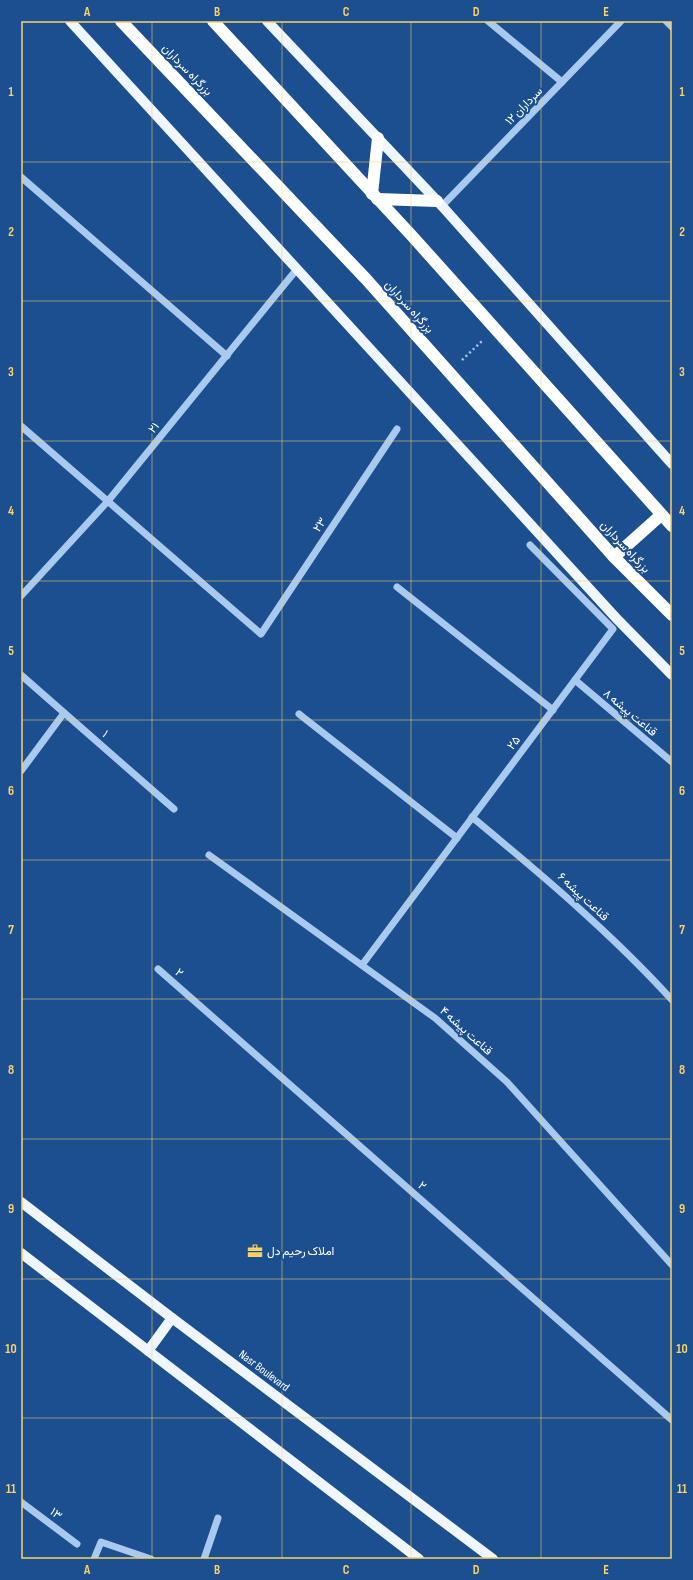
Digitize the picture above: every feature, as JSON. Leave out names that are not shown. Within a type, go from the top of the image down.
[{"type":"highway","name":"بزرگراه سرداران","points":[[121,21],[366,279],[614,557],[672,615]]},
{"type":"highway","points":[[213,21],[374,197],[413,237],[672,526]]},
{"type":"highway","points":[[374,197],[378,138]]},
{"type":"highway","points":[[374,197],[440,204]]},
{"type":"highway","points":[[614,557],[661,515]]},
{"type":"main road","points":[[70,21],[618,620],[672,675]]},
{"type":"main road","points":[[267,21],[440,204],[672,464]]},
{"type":"main road","name":"Nasr Boulevard","points":[[21,1202],[172,1318],[493,1559]]},
{"type":"main road","points":[[21,1253],[419,1559]]},
{"type":"main road","points":[[148,1351],[172,1318]]},
{"type":"street","points":[[488,21],[562,82]]},
{"type":"street","name":"۱۲ سرداران","points":[[440,204],[621,21]]},
{"type":"street","points":[[666,21],[672,27]]},
{"type":"street","points":[[21,177],[227,356]]},
{"type":"street","name":"۲۱","points":[[21,596],[108,501],[297,269]]},
{"type":"street","points":[[21,426],[108,501]]},
{"type":"street","name":"۲۳","points":[[108,501],[261,634],[397,429]]},
{"type":"street","name":"۲۵","points":[[362,965],[613,629],[530,544]]},
{"type":"street","points":[[397,587],[552,710]]},
{"type":"street","name":"۱","points":[[21,675],[174,809]]},
{"type":"street","name":"قناعت پیشه ۸","points":[[575,680],[672,762]]},
{"type":"street","points":[[21,771],[64,713]]},
{"type":"street","points":[[299,714],[457,838]]},
{"type":"street","name":"قناعت پیشه ۶","points":[[472,817],[560,889],[651,977],[672,1000]]},
{"type":"street","name":"قناعت پیشه ۴","points":[[209,855],[435,1018],[507,1082],[672,1265]]},
{"type":"street","name":"۲","points":[[158,969],[672,1420]]},
{"type":"street","name":"۱۳","points":[[21,1502],[77,1544]]},
{"type":"street","points":[[204,1559],[218,1518]]},
{"type":"street","points":[[94,1559],[101,1542],[151,1559]]},
{"type":"path","points":[[449,372],[495,329]]},
{"type":"place","name":"املاک رحیم دل","points":[[255,1251]]}]
